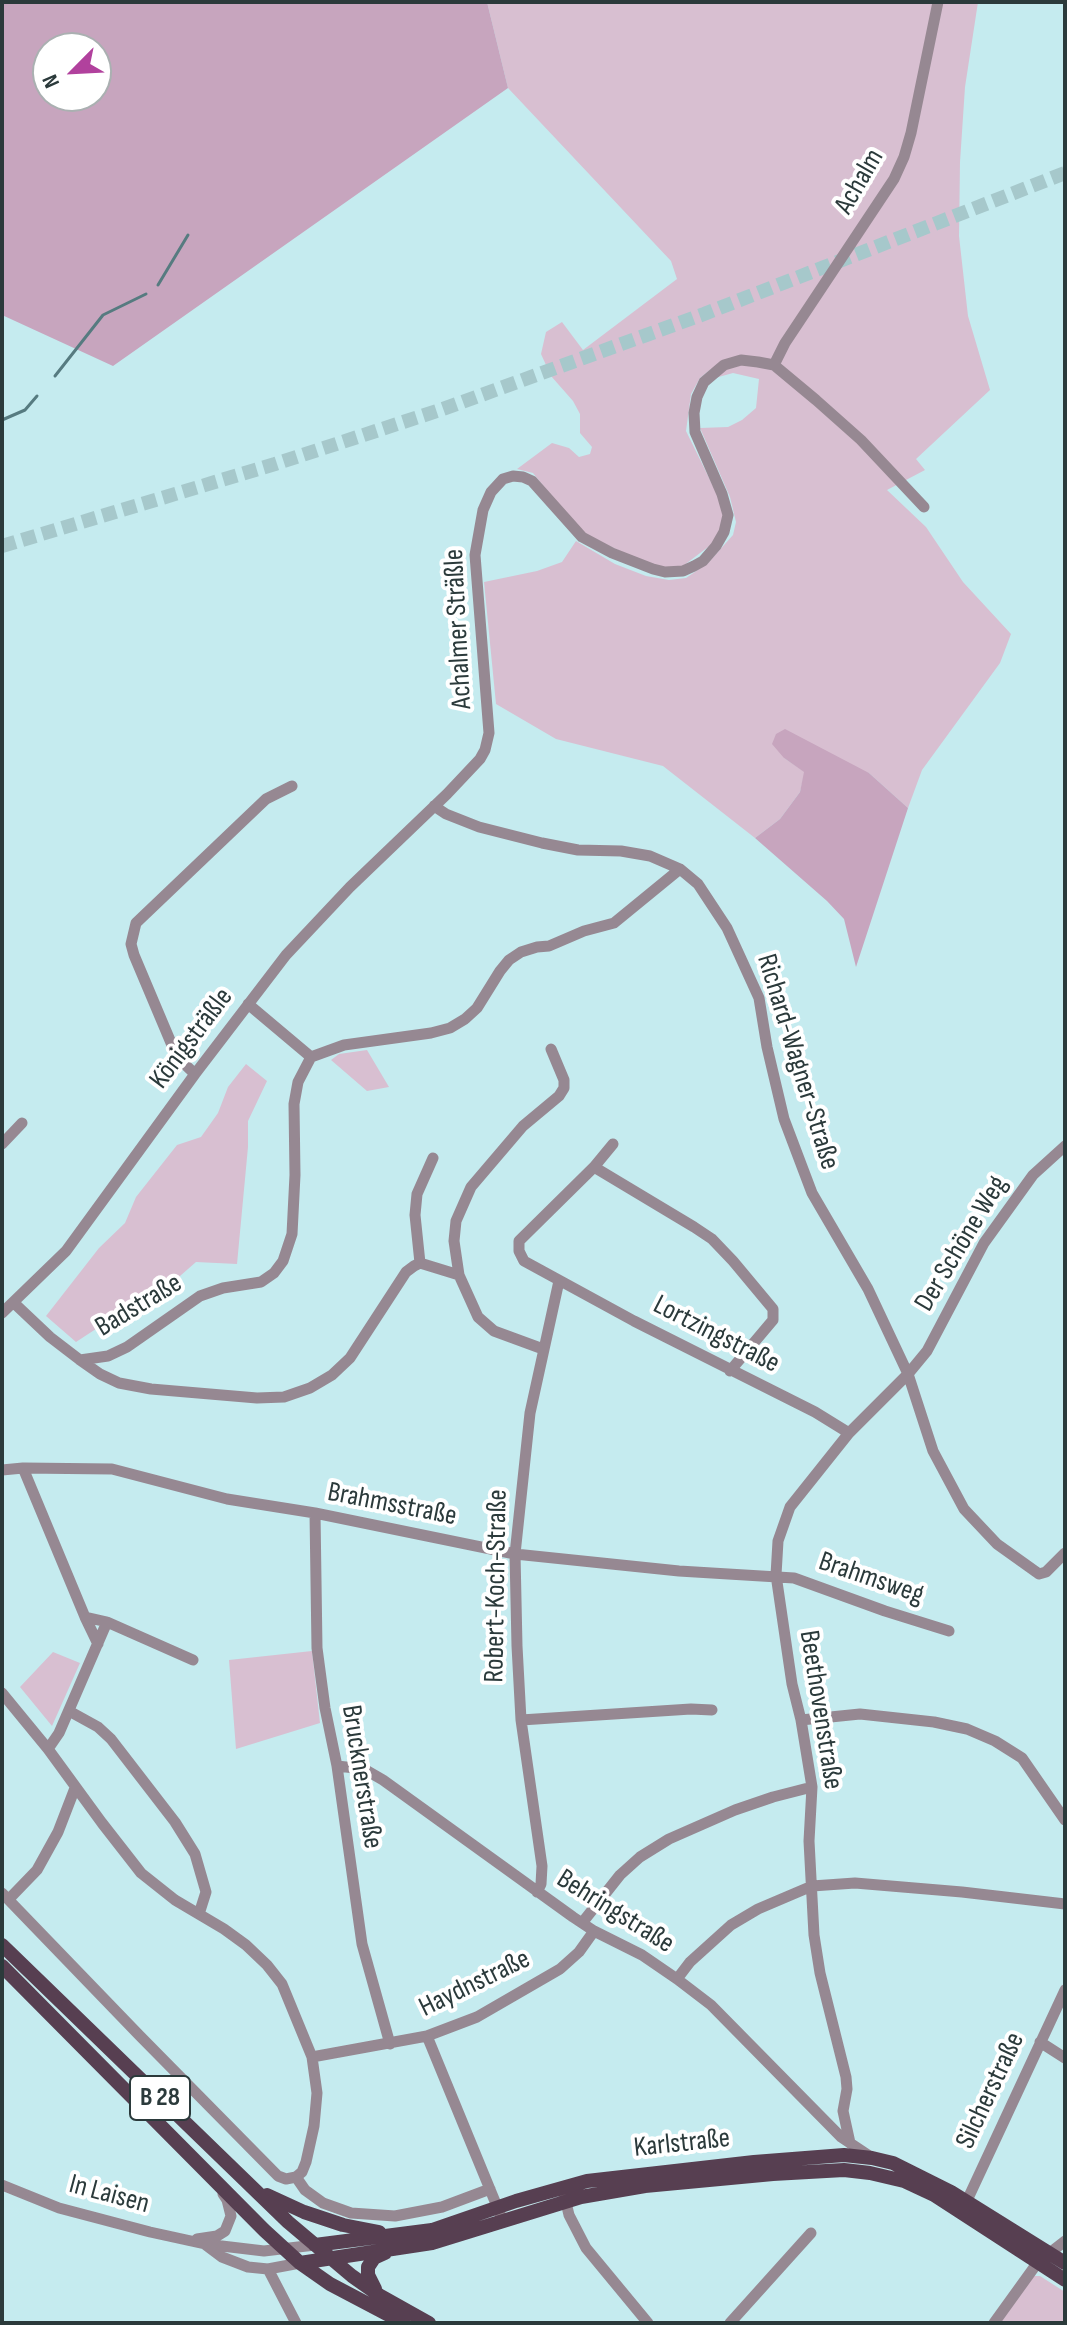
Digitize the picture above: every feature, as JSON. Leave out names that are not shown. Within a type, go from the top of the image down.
[{"type":"main road","name":"B 28","points":[[2,1945],[288,2222],[309,2246],[332,2258],[379,2295],[429,2323]]},
{"type":"main road","name":"B 28","points":[[2,1966],[285,2249],[404,2323]]},
{"type":"main road","name":"Karlstraße","points":[[310,2266],[432,2230],[500,2214],[645,2186],[773,2174],[845,2151]]},
{"type":"main road","name":"Karlstraße","points":[[845,2151],[870,2173],[904,2181],[964,2207],[1044,2257],[1062,2273]]},
{"type":"main road","name":"Karlstraße","points":[[500,2214],[565,2186],[601,2179],[845,2151],[893,2163],[951,2192],[964,2207]]},
{"type":"main road","points":[[252,2187],[304,2212],[394,2243]]},
{"type":"main road","points":[[379,2295],[368,2275],[368,2267],[374,2258],[394,2243]]},
{"type":"main road","name":"Karlstraße","points":[[309,2246],[394,2243]]},
{"type":"main road","points":[[309,2246],[310,2266]]},
{"type":"street","name":"Achalm","points":[[774,365],[785,343],[894,179],[904,157],[938,2]]},
{"type":"street","name":"Achalmer Sträßle","points":[[434,806],[480,759],[488,741],[475,555],[483,510],[491,492],[503,479],[523,477],[532,481],[582,537],[641,565],[665,572],[683,571],[703,561],[716,546],[724,532],[728,515],[695,432],[697,397],[704,382],[724,365],[741,360],[774,365]]},
{"type":"street","points":[[774,365],[861,440],[924,507]]},
{"type":"street","points":[[195,1074],[177,1057],[134,955],[131,944],[136,923],[266,799],[292,786]]},
{"type":"street","name":"Richard-Wagner-Straße","points":[[434,806],[479,827],[578,850],[621,851],[650,856],[680,869],[698,884],[741,954],[759,998],[784,1119],[812,1193],[868,1289],[908,1374],[933,1451],[964,1509],[997,1544],[1037,1573],[1046,1572],[1065,1553]]},
{"type":"street","name":"Königsträßle","points":[[2,1313],[66,1251],[286,955],[350,887],[434,806]]},
{"type":"street","points":[[248,1004],[311,1057],[344,1045],[450,1028],[477,1008],[509,960],[521,952],[549,946],[584,931],[614,923],[680,869]]},
{"type":"street","points":[[543,1349],[494,1331],[478,1317],[459,1275],[454,1241],[456,1221],[471,1187],[523,1126],[559,1096],[564,1088],[564,1080],[551,1049]]},
{"type":"street","name":"Badstraße","points":[[14,1303],[80,1360],[108,1356],[127,1347],[200,1296],[223,1288],[261,1282],[274,1273],[283,1261],[292,1234],[294,1104],[298,1082],[311,1057]]},
{"type":"street","points":[[2,1144],[22,1123]]},
{"type":"street","points":[[613,1144],[594,1167],[712,1239],[773,1309],[773,1320],[730,1371]]},
{"type":"street","name":"Der Schöne Weg","points":[[908,1374],[927,1351],[984,1243],[1033,1175],[1065,1146]]},
{"type":"street","points":[[420,1263],[415,1215],[417,1194],[433,1158]]},
{"type":"street","name":"Lortzingstraße","points":[[594,1167],[519,1241],[519,1251],[524,1261],[730,1371],[815,1412],[849,1433]]},
{"type":"street","points":[[80,1360],[119,1383],[151,1389],[257,1398],[284,1397],[300,1393],[332,1375],[350,1358],[406,1272],[420,1263],[459,1275]]},
{"type":"street","name":"Robert-Koch-Straße","points":[[537,1892],[541,1884],[542,1866],[521,1720],[515,1554],[528,1427],[559,1281]]},
{"type":"street","name":"Beethovenstraße","points":[[845,2151],[843,2111],[847,2089],[841,2049],[820,1973],[814,1935],[809,1841],[812,1787],[792,1684],[776,1575],[778,1541],[790,1507],[849,1433],[908,1374]]},
{"type":"street","points":[[23,1468],[98,1644]]},
{"type":"street","name":"Brahmsstraße","points":[[2,1470],[112,1469],[227,1499],[315,1513],[515,1554],[679,1571],[776,1575]]},
{"type":"street","name":"Brucknerstraße","points":[[315,1513],[317,1648],[325,1708],[337,1766],[362,1944],[390,2044]]},
{"type":"street","name":"Brahmsweg","points":[[776,1575],[794,1578],[949,1631]]},
{"type":"street","points":[[85,1617],[107,1622],[193,1660]]},
{"type":"street","points":[[48,1749],[59,1733],[107,1622]]},
{"type":"street","points":[[2,1693],[141,1873],[175,1900],[224,1929],[267,1965],[282,1984],[312,2057],[317,2093],[306,2162],[296,2177],[286,2179],[278,2176],[5,1896],[37,1870],[58,1832],[75,1788]]},
{"type":"street","points":[[521,1720],[712,1710]]},
{"type":"street","points":[[69,1711],[98,1727],[111,1739],[189,1843],[206,1892],[199,1914]]},
{"type":"street","points":[[801,1720],[860,1714],[967,1729],[995,1741],[1022,1758],[1065,1820]]},
{"type":"street","name":"Behringstraße","points":[[337,1766],[364,1769],[383,1780],[582,1923],[642,1955],[677,1979],[711,2005],[845,2151]]},
{"type":"street","points":[[582,1923],[620,1875],[640,1857],[669,1839],[735,1810],[812,1787]]},
{"type":"street","points":[[677,1979],[690,1962],[731,1925],[758,1909],[812,1886],[855,1883],[1065,1904]]},
{"type":"street","name":"Haydnstraße","points":[[312,2057],[427,2036],[477,2017],[560,1969],[579,1952],[594,1931]]},
{"type":"street","name":"Silcherstraße","points":[[964,2207],[1065,1990]]},
{"type":"street","points":[[427,2036],[500,2214]]},
{"type":"street","points":[[1040,2042],[1065,2058]]},
{"type":"street","points":[[296,2177],[305,2190],[323,2203],[351,2213],[395,2216],[442,2207],[490,2189]]},
{"type":"street","points":[[193,2241],[225,2231],[231,2216],[227,2200],[212,2178]]},
{"type":"street","name":"In Laisen","points":[[2,2185],[59,2208],[150,2232],[205,2244],[264,2251],[285,2249]]},
{"type":"street","points":[[565,2186],[569,2215],[586,2248],[648,2323]]},
{"type":"street","points":[[730,2323],[811,2233]]},
{"type":"street","points":[[994,2323],[1044,2257],[1065,2241]]},
{"type":"street","name":"In Laisen","points":[[205,2244],[222,2257],[248,2267],[310,2266]]},
{"type":"street","name":"Karlstraße","points":[[285,2249],[309,2246]]},
{"type":"street","points":[[268,2269],[296,2323]]},
{"type":"shaded area","points":[[2,2],[487,2],[508,88],[113,366],[2,315]]},
{"type":"shaded area","points":[[487,2],[978,2],[965,87],[959,236],[968,316],[990,390],[916,459],[925,470],[887,490],[926,527],[963,582],[1011,634],[1000,663],[922,770],[908,808],[869,773],[784,758],[805,772],[800,792],[780,819],[755,838],[663,766],[556,739],[496,704],[484,582],[537,571],[562,562],[576,541],[615,564],[646,576],[669,580],[686,578],[708,563],[733,535],[736,522],[730,497],[700,428],[728,427],[742,420],[756,408],[759,379],[733,373],[715,378],[711,369],[700,378],[691,394],[686,431],[725,515],[722,531],[712,544],[683,566],[666,568],[643,562],[586,535],[533,473],[517,469],[552,443],[569,448],[579,457],[590,454],[592,447],[580,433],[580,414],[573,401],[551,376],[541,354],[546,332],[562,322],[583,350],[677,279],[671,261],[508,88]]},
{"type":"shaded area","points":[[785,729],[869,773],[908,808],[856,967],[844,919],[755,838],[780,819],[800,792],[804,772],[784,758],[772,744],[776,734]]},
{"type":"shaded area","points":[[367,1050],[389,1087],[367,1091],[331,1060],[339,1054]]},
{"type":"shaded area","points":[[246,1064],[267,1081],[248,1121],[237,1264],[196,1262],[164,1290],[128,1308],[76,1342],[46,1316],[99,1248],[125,1223],[136,1197],[177,1145],[201,1137],[218,1113],[228,1087]]},
{"type":"shaded area","points":[[312,1651],[320,1723],[236,1749],[229,1660]]},
{"type":"shaded area","points":[[53,1652],[80,1663],[52,1726],[20,1687]]},
{"type":"shaded area","points":[[1031,2276],[1040,2276],[1065,2292],[1065,2323],[999,2323]]},
{"type":"waterway","points":[[158,285],[188,235]]},
{"type":"waterway","points":[[55,376],[103,315],[146,294]]},
{"type":"waterway","points":[[2,420],[25,410],[37,396]]},
{"type":"tunnel","points":[[2,546],[275,464],[443,409],[704,314],[1065,173]]}]
